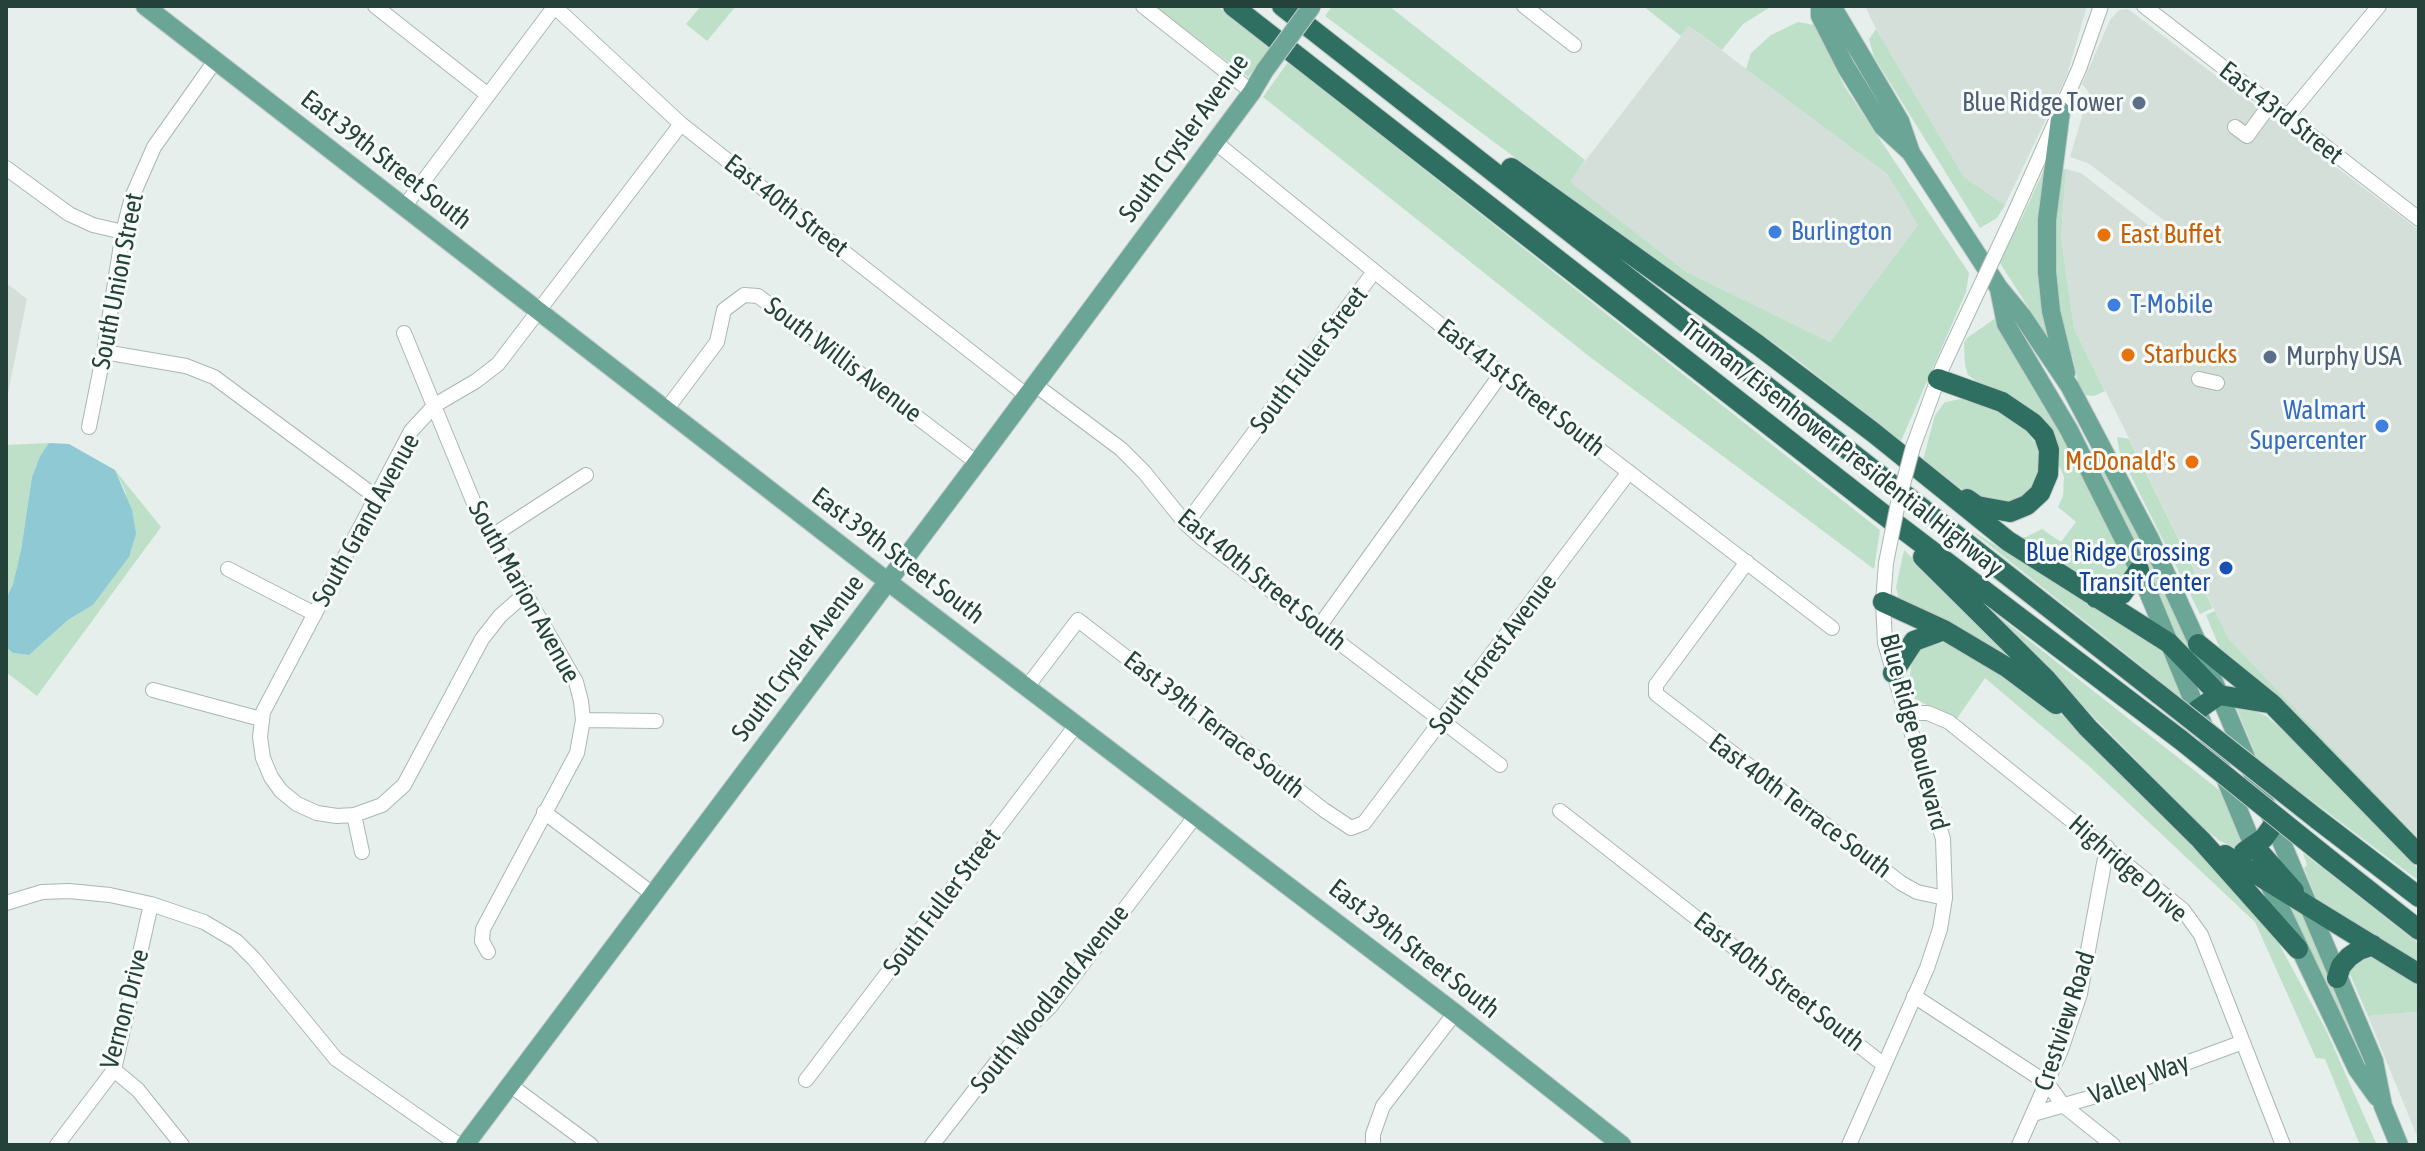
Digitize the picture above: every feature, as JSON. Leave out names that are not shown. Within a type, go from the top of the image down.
[{"type":"highway","name":"Truman/Eisenhower Presidential Highway","points":[[1233,6],[1879,511],[2181,740],[2419,930]]},
{"type":"highway","name":"Truman/Eisenhower Presidential Highway","points":[[1282,6],[2419,897]]},
{"type":"highway","points":[[1341,51],[1758,345],[1930,478],[1977,506],[2010,512],[2027,505],[2040,493],[2050,464],[2044,435],[2033,423],[2002,402],[1938,379]]},
{"type":"highway","points":[[1930,478],[2008,541],[2169,643],[2219,695],[2272,704]]},
{"type":"highway","points":[[1879,511],[1953,589],[2046,679],[2088,728],[2201,840],[2298,949]]},
{"type":"highway","points":[[2096,598],[2113,599],[2122,594],[2139,570]]},
{"type":"highway","points":[[1883,602],[1944,630],[2008,668],[2088,728]]},
{"type":"highway","points":[[1893,673],[1914,641],[1944,630]]},
{"type":"highway","points":[[2198,644],[2272,704],[2419,855]]},
{"type":"highway","points":[[2197,710],[2219,695]]},
{"type":"highway","points":[[2225,855],[2240,855],[2254,846],[2274,824]]},
{"type":"highway","points":[[2201,840],[2419,974]]},
{"type":"highway","points":[[2254,846],[2308,904]]},
{"type":"highway","points":[[2337,978],[2341,966],[2349,957],[2373,945]]},
{"type":"main road","name":"East 39th Street South","points":[[145,6],[887,581],[1197,814],[1622,1145]]},
{"type":"main road","name":"South Crysler Avenue","points":[[462,1145],[654,895],[1215,142],[1312,6]]},
{"type":"main road","points":[[1820,6],[1820,16],[1883,127],[1911,153],[1999,288],[2023,317],[2070,387],[2150,539],[2198,644],[2374,1061],[2383,1106],[2399,1145]]},
{"type":"main road","points":[[1832,6],[1900,121],[1911,153]]},
{"type":"main road","points":[[2061,111],[2047,220],[2047,272],[2051,311],[2070,387]]},
{"type":"main road","points":[[1999,288],[2006,324],[2069,430],[2139,570],[2298,949],[2357,1069],[2383,1106]]},
{"type":"street","points":[[375,6],[488,95]]},
{"type":"street","points":[[404,207],[555,6]]},
{"type":"street","name":"East 40th Street","points":[[555,6],[681,124],[1030,389]]},
{"type":"street","points":[[1143,6],[1252,92]]},
{"type":"street","points":[[1524,6],[1574,45]]},
{"type":"street","points":[[2099,12],[2114,6]]},
{"type":"street","name":"East 43rd Street","points":[[2144,6],[2419,219]]},
{"type":"street","points":[[2287,117],[2379,6]]},
{"type":"street","name":"Blue Ridge Boulevard","points":[[1849,1145],[1914,996],[1940,929],[1945,898],[1943,839],[1885,643],[1883,602],[1886,563],[1898,503],[1913,447],[1938,379],[2061,111],[2099,12]]},
{"type":"street","name":"South Union Street","points":[[89,427],[123,232],[132,197],[154,147],[215,61]]},
{"type":"street","points":[[2235,127],[2247,136],[2266,110],[2264,100]]},
{"type":"street","name":"South Grand Avenue","points":[[261,719],[411,431],[435,405],[498,364],[681,124]]},
{"type":"street","name":"East 41st Street South","points":[[1215,142],[1501,374],[1832,628]]},
{"type":"street","points":[[6,168],[69,214],[93,225],[123,232]]},
{"type":"street","name":"South Fuller Street","points":[[1186,524],[1373,273]]},
{"type":"street","name":"South Willis Avenue","points":[[666,410],[717,342],[724,310],[744,295],[758,296],[976,462]]},
{"type":"street","name":"South Marion Avenue","points":[[404,333],[476,508],[576,682],[583,720],[577,753],[483,929],[482,941],[488,952]]},
{"type":"street","points":[[104,352],[186,366],[214,377],[376,497]]},
{"type":"street","points":[[1318,628],[1501,374]]},
{"type":"street","name":"East 40th Street South","points":[[1030,389],[1121,449],[1186,524],[1500,765]]},
{"type":"street","points":[[2069,430],[2086,420]]},
{"type":"street","name":"South Forest Avenue","points":[[1351,828],[1372,816],[1629,472]]},
{"type":"street","points":[[492,536],[586,475]]},
{"type":"street","name":"East 40th Terrace South","points":[[1747,562],[1656,685],[1656,694],[1901,883],[1917,892],[1945,898]]},
{"type":"street","points":[[228,569],[315,614]]},
{"type":"street","points":[[153,690],[261,719],[263,758],[281,791],[297,804],[317,813],[354,815],[382,805],[404,785],[482,639],[500,616],[525,594]]},
{"type":"street","name":"East 39th Terrace South","points":[[1027,687],[1078,620],[1351,828]]},
{"type":"street","name":"Highridge Drive","points":[[1906,713],[1928,713],[1949,722],[2183,910],[2201,935],[2283,1145]]},
{"type":"street","points":[[583,720],[656,721]]},
{"type":"street","name":"South Fuller Street","points":[[806,1080],[1077,724]]},
{"type":"street","name":"East 40th Street South","points":[[1560,811],[1884,1065]]},
{"type":"street","points":[[544,812],[654,895]]},
{"type":"street","name":"South Woodland Avenue","points":[[932,1145],[1010,1045],[1050,1007],[1197,814]]},
{"type":"street","points":[[354,815],[362,852]]},
{"type":"street","name":"Crestview Road","points":[[2019,1145],[2047,1083],[2080,994],[2107,847]]},
{"type":"street","points":[[6,903],[42,892],[69,891],[110,895],[151,904],[204,922],[236,941],[254,959],[336,1059],[462,1145]]},
{"type":"street","name":"Vernon Drive","points":[[57,1145],[114,1070],[151,904]]},
{"type":"street","points":[[1914,996],[2047,1083],[2063,1105],[2113,1145]]},
{"type":"street","points":[[1373,1145],[1373,1134],[1383,1106],[1455,1013]]},
{"type":"street","name":"Valley Way","points":[[2033,1114],[2096,1096],[2243,1042]]},
{"type":"street","points":[[114,1070],[138,1090],[182,1145]]},
{"type":"street","points":[[510,1085],[591,1145]]},
{"type":"shaded area","points":[[1865,6],[2087,6],[2067,75],[2005,205],[1964,177]]},
{"type":"shaded area","points":[[2128,9],[2419,230],[2419,839],[2229,639],[2074,328],[2061,237],[2066,169],[2081,173],[2148,225],[2168,228],[2170,225],[2088,163],[2070,157],[2089,93],[2082,84],[2110,20],[2119,10]]},
{"type":"shaded area","points":[[1689,26],[1887,174],[1918,225],[1830,342],[1685,271],[1569,182]]},
{"type":"shaded area","points":[[6,283],[27,299],[6,403]]},
{"type":"shaded area","points":[[2414,1012],[2419,1016],[2419,1141],[2368,1016]]},
{"type":"green space","points":[[701,6],[736,6],[707,41],[686,24]]},
{"type":"green space","points":[[1153,6],[1217,6],[1273,49],[1248,77]]},
{"type":"green space","points":[[1332,6],[1389,6],[1585,160],[1570,182],[1685,271],[1830,342],[1918,225],[1887,174],[1746,69],[1751,53],[1771,35],[1798,22],[1814,25],[1845,87],[1969,273],[1966,292],[1901,441],[1792,356],[1612,230],[1325,16]]},
{"type":"green space","points":[[1643,6],[1772,6],[1743,24],[1722,50],[1689,26],[1681,36]]},
{"type":"green space","points":[[1876,29],[1964,177],[2005,205],[1997,218],[1980,228],[1874,57],[1869,39]]},
{"type":"green space","points":[[1288,62],[1880,530],[1874,569],[1590,357],[1263,97]]},
{"type":"green space","points":[[2066,169],[2061,237],[2074,328],[2105,391],[2094,396],[2080,391],[2072,355],[2065,349],[2051,240],[2061,171]]},
{"type":"green space","points":[[2043,172],[2048,174],[2055,349],[1998,260]]},
{"type":"green space","points":[[1997,317],[2055,420],[2129,567],[2129,578],[2107,593],[2009,536],[2026,537],[2042,529],[2061,542],[2076,522],[2058,507],[2063,496],[2064,477],[2038,427],[1968,375],[1964,343]]},
{"type":"green space","points":[[1966,398],[2000,410],[2023,427],[2038,447],[2041,465],[2031,493],[2004,503],[1988,500],[1958,487],[1923,460],[1935,415],[1945,402]]},
{"type":"green space","points":[[2117,437],[2129,439],[2213,608],[2200,614],[2120,454]]},
{"type":"green space","points":[[2089,440],[2156,564],[2211,685],[2179,646],[2142,554],[2094,459]]},
{"type":"green space","points":[[49,443],[32,477],[21,550],[6,599],[6,445]]},
{"type":"green space","points":[[115,470],[161,527],[37,696],[6,672],[6,647],[13,653],[29,655],[68,620],[93,605],[129,557],[126,493]]},
{"type":"green space","points":[[1969,529],[2162,649],[2185,701],[2139,664]]},
{"type":"green space","points":[[1904,550],[2061,702],[1899,599],[1896,587]]},
{"type":"green space","points":[[1983,604],[2228,797],[2243,842],[2239,849],[2220,841],[2202,827]]},
{"type":"green space","points":[[2215,611],[2229,639],[2419,839],[2419,844],[2236,668],[2239,663],[2220,649],[2206,615]]},
{"type":"green space","points":[[1946,642],[2030,691],[2064,717],[2266,920],[2326,1030],[2377,1145],[2360,1145],[2325,1059],[2316,1058],[2255,922],[2090,767],[1985,678],[1956,720],[1915,699],[1909,682],[1912,660],[1924,646]]},
{"type":"green space","points":[[2234,702],[2266,716],[2293,739],[2419,870],[2419,881],[2258,760]]},
{"type":"green space","points":[[2303,853],[2419,944],[2419,966],[2317,900],[2304,868],[2307,865]]},
{"type":"green space","points":[[2283,897],[2304,910],[2352,1027],[2348,1029]]},
{"type":"green space","points":[[2373,957],[2419,983],[2419,1016],[2414,1012],[2368,1016],[2349,972],[2353,965]]},
{"type":"water","points":[[49,443],[69,444],[115,470],[132,510],[136,534],[129,557],[93,605],[68,620],[29,655],[13,653],[6,647],[6,599],[21,550],[32,477]]},
{"type":"place","name":"Blue Ridge Tower","points":[[2139,103]]},
{"type":"place","name":"Burlington","points":[[1775,232]]},
{"type":"place","name":"East Buffet","points":[[2104,235]]},
{"type":"place","name":"T-Mobile","points":[[2114,305]]},
{"type":"place","name":"Starbucks","points":[[2128,355]]},
{"type":"place","name":"Murphy USA","points":[[2270,357]]},
{"type":"place","name":"Walmart Supercenter","points":[[2382,426]]},
{"type":"place","name":"McDonald's","points":[[2192,462]]},
{"type":"place","name":"Blue Ridge Crossing Transit Center","points":[[2226,568]]}]
